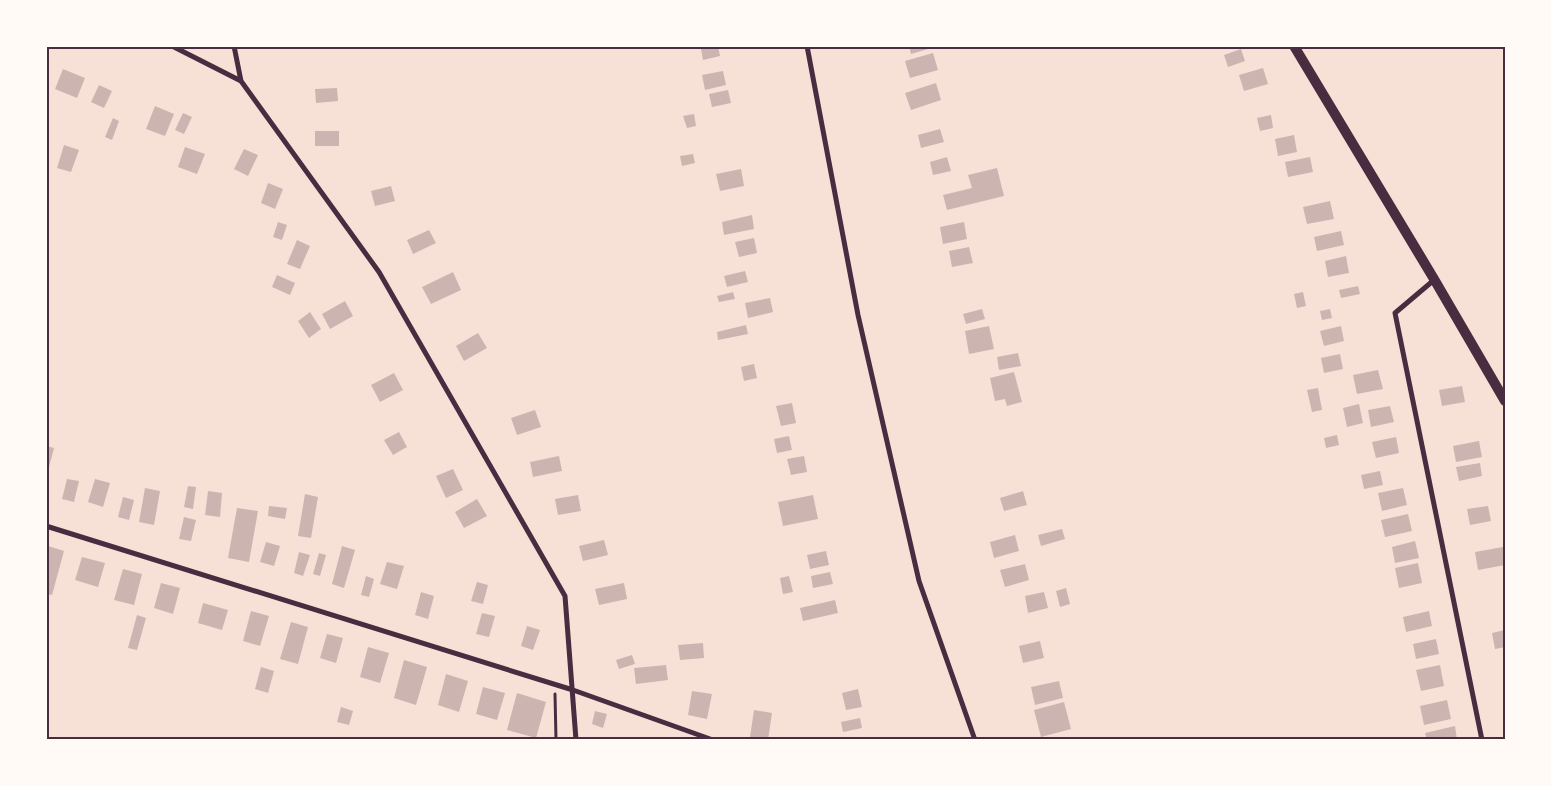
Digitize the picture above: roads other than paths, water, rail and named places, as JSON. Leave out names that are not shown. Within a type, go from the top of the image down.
[{"type":"main road","points":[[1294,46],[1505,401]]},
{"type":"street","points":[[172,46],[241,81]]},
{"type":"street","points":[[234,46],[241,81],[379,272],[565,596],[576,740]]},
{"type":"street","points":[[807,46],[858,315],[919,581],[975,740]]},
{"type":"street","points":[[1434,280],[1395,314],[1482,740]]},
{"type":"street","points":[[46,526],[555,684],[713,740]]}]
